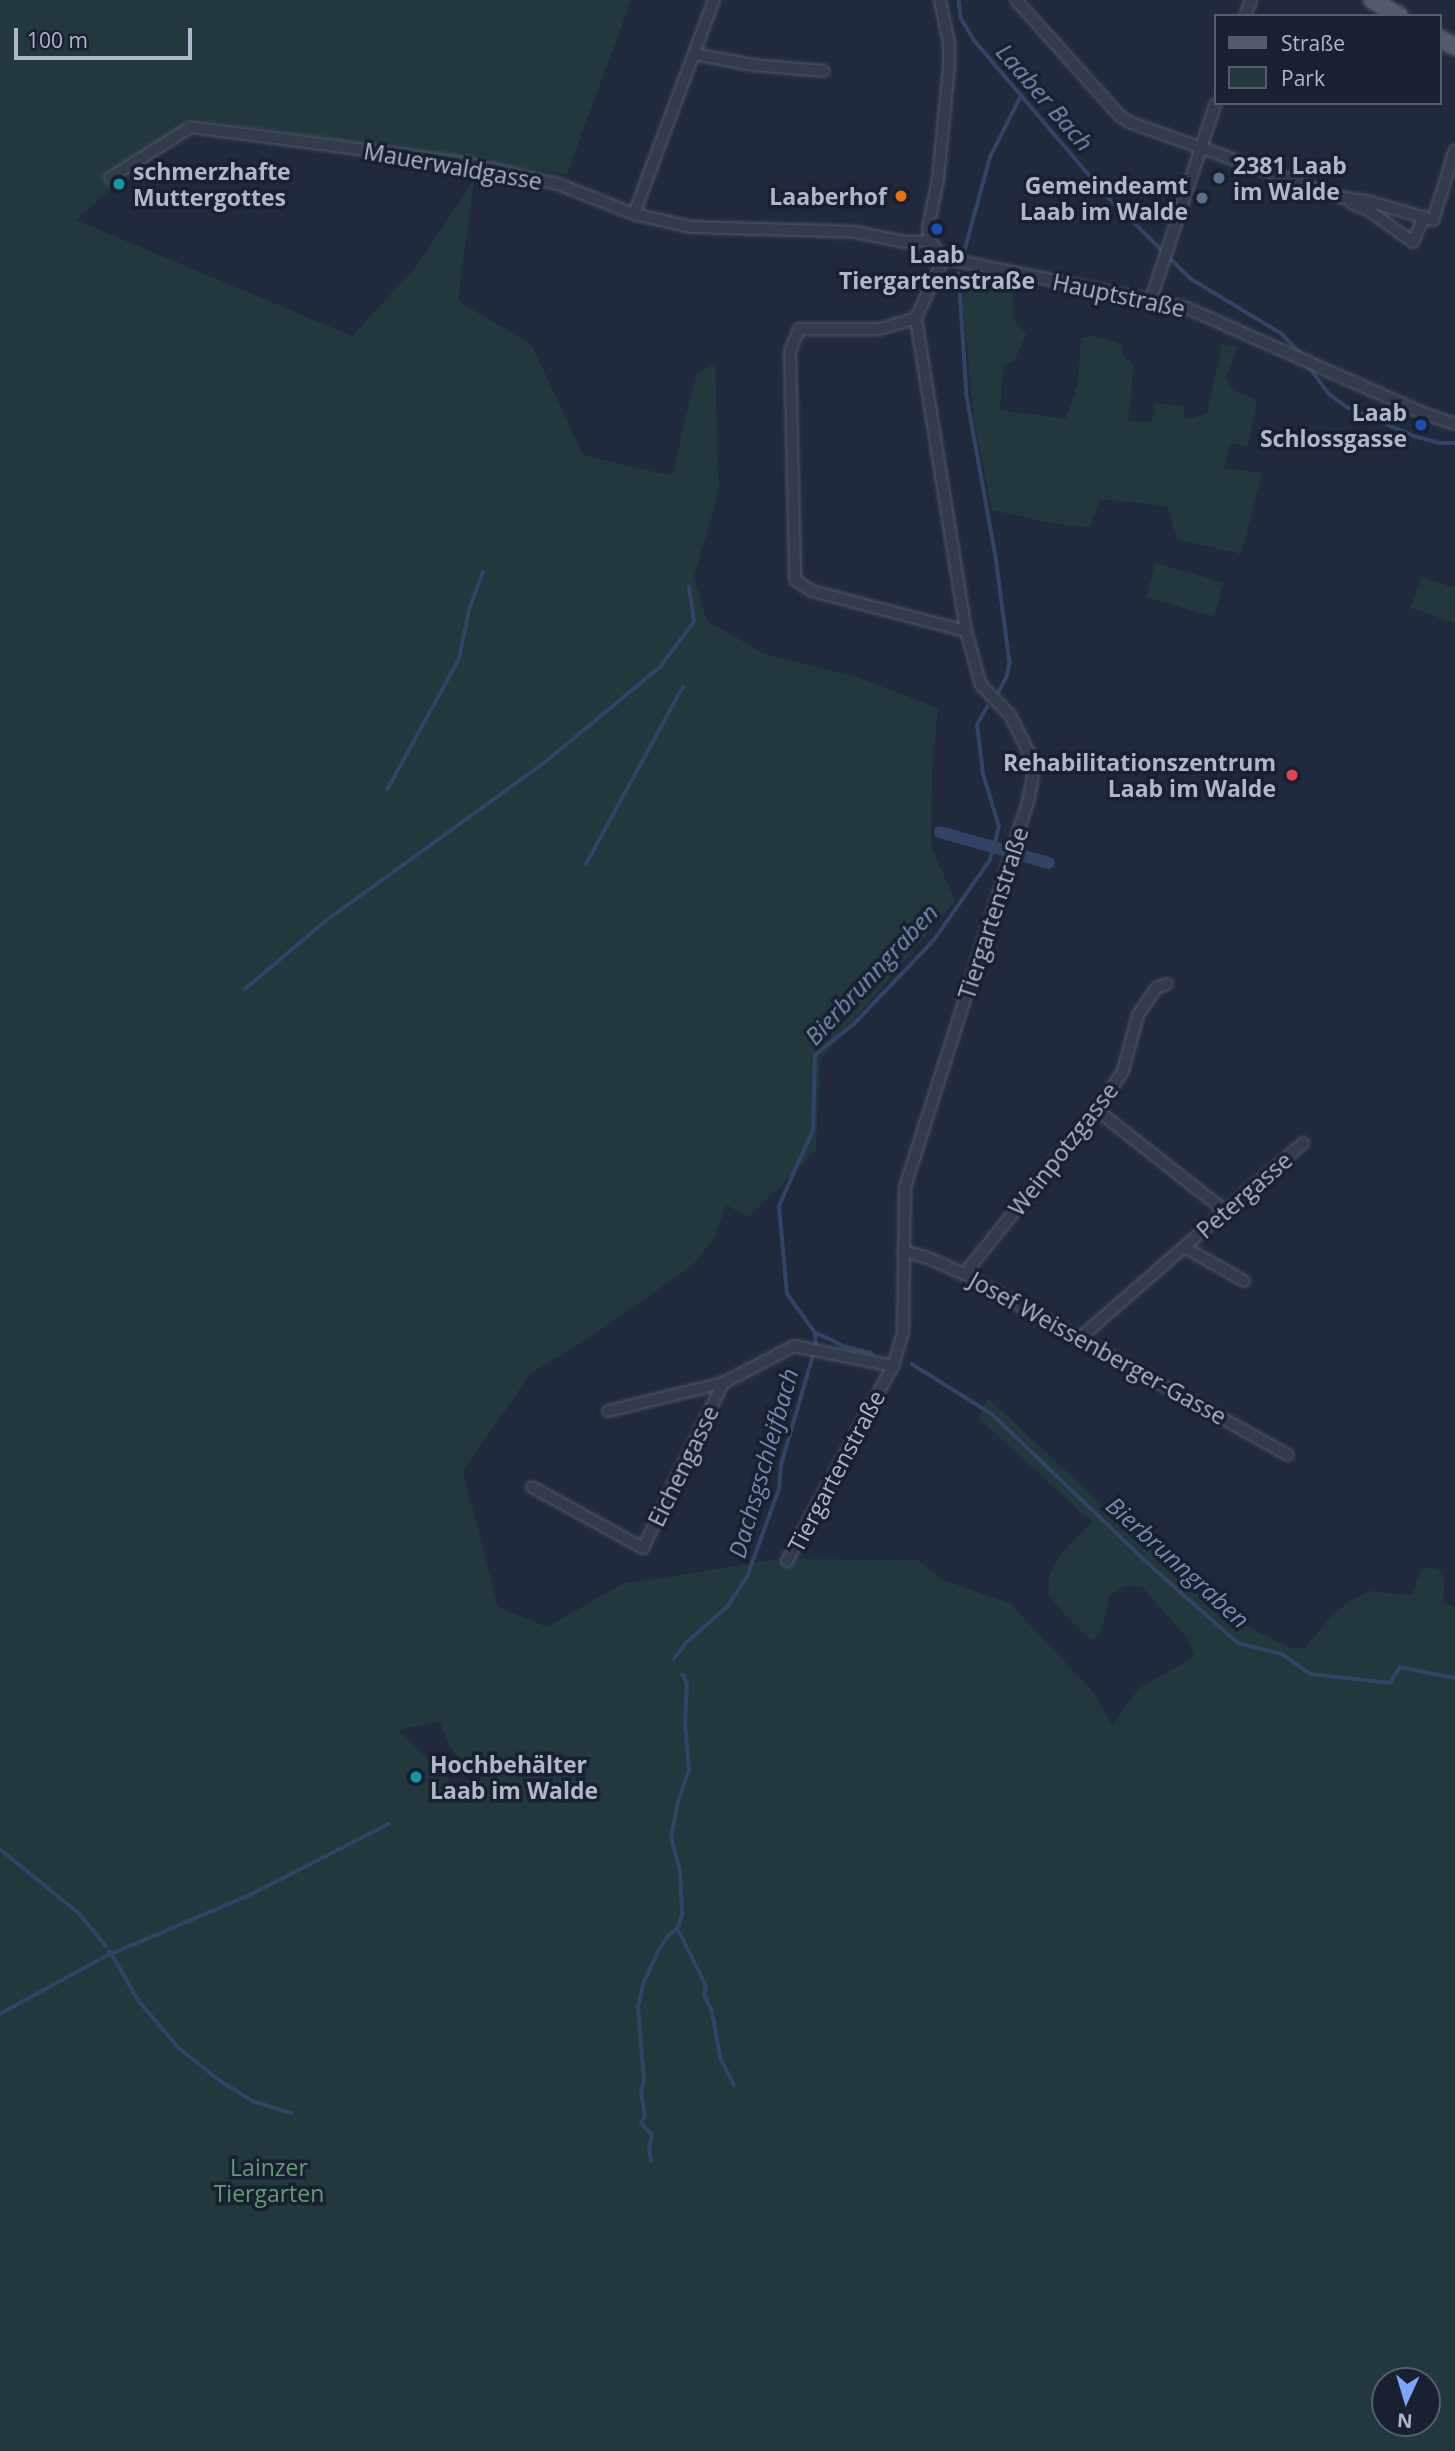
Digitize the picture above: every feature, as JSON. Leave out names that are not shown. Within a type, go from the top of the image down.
[{"type":"main road","points":[[1372,0],[1396,14]]},
{"type":"street","points":[[634,214],[714,0]]},
{"type":"street","points":[[940,0],[949,43],[949,66],[938,180],[929,223],[930,241],[944,258],[916,318],[881,328],[799,329],[790,351],[795,580],[812,591],[966,631]]},
{"type":"street","points":[[1016,0],[1119,116],[1140,127],[1201,146],[1338,197],[1368,210],[1413,242],[1424,217]]},
{"type":"street","points":[[694,54],[753,65],[824,71]]},
{"type":"street","points":[[1151,299],[1215,105]]},
{"type":"street","name":"Mauerwaldgasse","points":[[110,178],[191,127],[471,164],[558,184],[634,214],[691,228],[855,232],[905,242],[930,241]]},
{"type":"street","points":[[1338,197],[1367,201],[1433,220],[1455,150]]},
{"type":"street","name":"Hauptstraße","points":[[944,258],[1187,308],[1425,414],[1455,424]]},
{"type":"street","name":"Tiergartenstraße","points":[[788,1561],[893,1366],[903,1333],[905,1187],[1029,798],[1032,775],[1029,753],[1010,715],[981,685],[966,631],[916,318]]},
{"type":"street","name":"Weinpotzgasse","points":[[964,1274],[1097,1110],[1123,1071],[1138,1015],[1156,988],[1167,984]]},
{"type":"street","points":[[1097,1110],[1226,1212]]},
{"type":"street","name":"Petergasse","points":[[1081,1337],[1303,1143]]},
{"type":"street","name":"Petergasse","points":[[1184,1247],[1244,1281]]},
{"type":"street","name":"Josef Weissenberger-Gasse","points":[[903,1251],[926,1256],[964,1274],[1288,1455]]},
{"type":"street","points":[[608,1411],[723,1383],[794,1346],[893,1366]]},
{"type":"street","name":"Eichengasse","points":[[532,1487],[643,1548],[723,1383]]},
{"type":"green space","name":"Lainzer Tiergarten","points":[[0,0],[631,0],[567,174],[190,118],[76,220],[352,336],[416,267],[474,180],[458,301],[531,344],[583,455],[672,476],[696,374],[715,363],[719,491],[694,577],[707,621],[765,654],[854,676],[938,708],[932,772],[931,846],[955,901],[820,1060],[816,1150],[749,1217],[726,1205],[714,1238],[693,1265],[589,1338],[531,1373],[463,1471],[498,1607],[547,1627],[622,1584],[780,1559],[918,1560],[943,1580],[1010,1603],[1095,1694],[1112,1726],[1139,1688],[1194,1657],[1188,1639],[1142,1587],[1124,1586],[1110,1595],[1101,1633],[1091,1641],[1064,1614],[1048,1594],[1050,1574],[1060,1555],[1092,1522],[979,1419],[988,1398],[1215,1610],[1290,1648],[1305,1648],[1332,1615],[1351,1600],[1369,1591],[1410,1595],[1420,1572],[1426,1568],[1438,1569],[1445,1580],[1443,1602],[1455,1607],[1455,2451],[0,2451]],"holes":[[[439,1721],[449,1746],[475,1775],[454,1789],[448,1778],[398,1730]]]},
{"type":"green space","points":[[960,277],[1012,284],[1014,320],[1026,334],[1014,361],[1003,366],[1000,410],[1066,419],[1078,383],[1081,338],[1094,336],[1121,344],[1124,358],[1134,365],[1128,421],[1152,422],[1155,403],[1183,406],[1185,420],[1207,414],[1222,344],[1238,348],[1225,378],[1233,390],[1257,400],[1248,446],[1231,443],[1224,468],[1262,473],[1241,554],[1177,539],[1167,506],[1100,499],[1090,527],[1056,524],[992,510],[974,421]]},
{"type":"green space","points":[[1156,563],[1224,583],[1214,617],[1146,597]]},
{"type":"green space","points":[[1421,577],[1455,588],[1455,623],[1411,608]]},
{"type":"waterway","name":"Laaber Bach","points":[[959,0],[961,18],[974,40],[1110,199],[1190,278],[1282,334],[1302,355]]},
{"type":"waterway","points":[[963,256],[990,157],[1021,96]]},
{"type":"waterway","points":[[959,273],[967,396],[996,557],[1010,663],[1007,677],[999,692]]},
{"type":"waterway","name":"Laaber Bach","points":[[1308,365],[1329,394],[1347,407],[1414,436],[1440,443],[1455,443]]},
{"type":"waterway","points":[[387,790],[459,659],[469,610],[483,572]]},
{"type":"waterway","points":[[245,989],[327,920],[544,763],[660,667],[694,622],[689,587]]},
{"type":"waterway","points":[[586,864],[683,687]]},
{"type":"waterway","name":"Bierbrunngraben","points":[[872,1354],[843,1346],[815,1333],[787,1294],[779,1206],[813,1130],[815,1055],[854,1024],[934,940],[990,860],[999,827],[983,774],[977,725],[987,707]]},
{"type":"waterway","name":"Bierbrunngraben","points":[[940,832],[1049,863]]},
{"type":"waterway","name":"Dachsgschleifbach","points":[[674,1659],[686,1643],[728,1606],[747,1577],[779,1489],[781,1465],[816,1345],[815,1333]]},
{"type":"waterway","name":"Bierbrunngraben","points":[[912,1364],[992,1414],[1149,1564],[1238,1643],[1282,1654],[1311,1674],[1390,1683],[1400,1667],[1455,1678]]},
{"type":"waterway","name":"Dachsgschleifbach","points":[[651,2161],[649,2149],[652,2135],[641,2123],[645,2116],[641,2093],[644,2080],[638,2008],[643,1984],[659,1950],[668,1936],[678,1928],[682,1915],[680,1871],[671,1838],[678,1802],[689,1770],[685,1725],[687,1683],[682,1675]]},
{"type":"waterway","points":[[102,1958],[250,1895],[389,1824]]},
{"type":"waterway","points":[[0,1849],[80,1914],[106,1946]]},
{"type":"waterway","points":[[678,1929],[706,1985],[705,1996],[712,2010],[721,2059],[734,2085]]},
{"type":"waterway","points":[[110,1951],[139,2001],[178,2047],[219,2080],[252,2101],[291,2113]]},
{"type":"waterway","points":[[0,2014],[97,1961]]},
{"type":"place","name":"2381 Laab im Walde","points":[[1219,178]]},
{"type":"place","name":"schmerzhafte Muttergottes","points":[[119,184]]},
{"type":"place","name":"Laaberhof","points":[[901,196]]},
{"type":"place","name":"Gemeindeamt Laab im Walde","points":[[1202,198]]},
{"type":"place","name":"Laab Tiergartenstraße","points":[[937,229]]},
{"type":"place","name":"Laab Schlossgasse","points":[[1421,425]]},
{"type":"place","name":"Rehabilitationszentrum Laab im Walde","points":[[1292,775]]},
{"type":"place","name":"Hochbehälter Laab im Walde","points":[[416,1777]]}]
